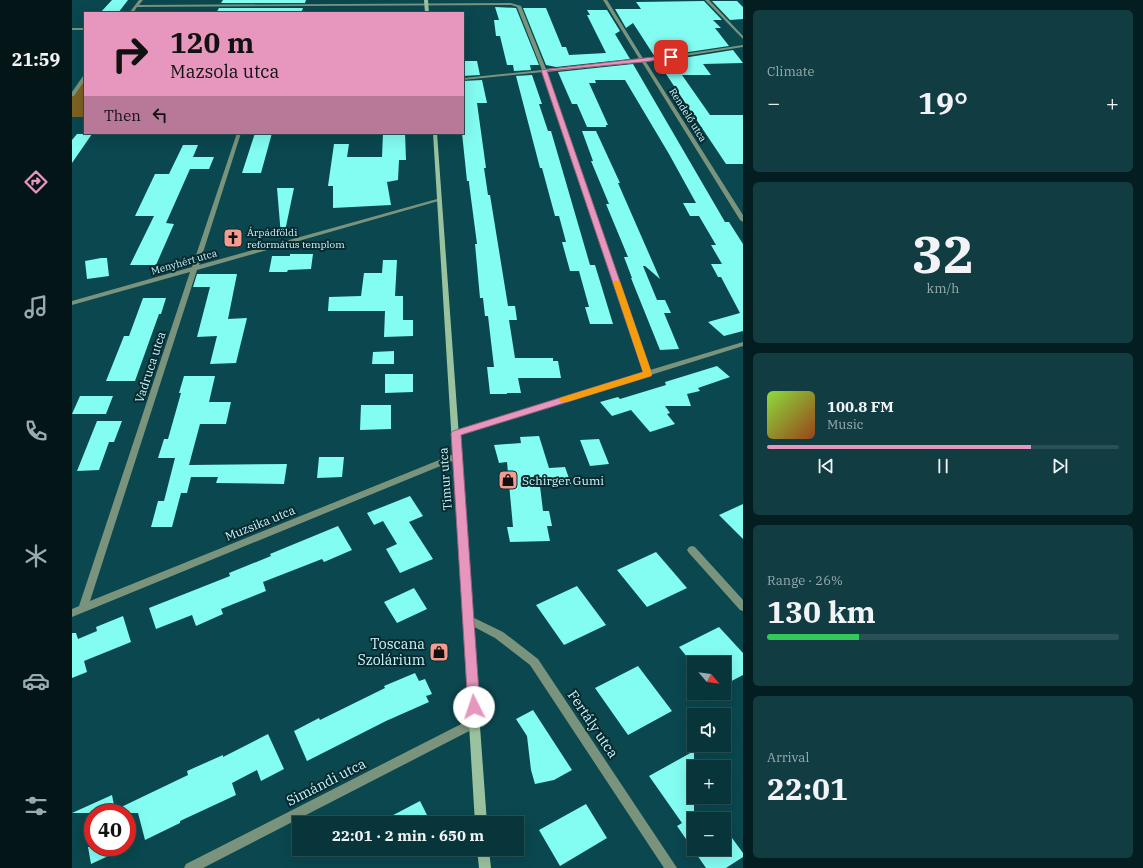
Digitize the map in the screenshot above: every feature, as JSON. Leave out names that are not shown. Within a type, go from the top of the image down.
[{"type":"street","points":[[132,12],[141,0]]},
{"type":"street","points":[[277,12],[281,0]]},
{"type":"street","name":"Rendelő utca","points":[[605,0],[743,220]]},
{"type":"street","points":[[707,0],[743,38]]},
{"type":"street","points":[[136,6],[279,6],[426,2],[511,4],[519,6],[544,70],[648,374]]},
{"type":"street","points":[[426,2],[427,12]]},
{"type":"street","points":[[72,29],[84,29]]},
{"type":"street","points":[[464,79],[643,61],[743,46]]},
{"type":"street","points":[[72,95],[82,80]]},
{"type":"street","name":"Vadruca utca","points":[[83,609],[239,134]]},
{"type":"street","name":"Timur utca","points":[[435,134],[481,816]]},
{"type":"street","name":"Menyhért utca","points":[[72,303],[439,200]]},
{"type":"street","points":[[456,433],[743,344]]},
{"type":"street","name":"Muzsika utca","points":[[72,613],[457,456]]},
{"type":"street","points":[[692,550],[743,607]]},
{"type":"street","name":"Fertály utca","points":[[468,619],[499,635],[534,662],[671,868]]},
{"type":"street","name":"Simándi utca","points":[[190,868],[474,722]]},
{"type":"street","points":[[483,856],[484,868]]},
{"type":"shaded area","points":[[82,81],[84,81],[84,117],[72,117],[72,95]]},
{"type":"building","points":[[112,0],[128,0],[119,12],[101,12]]},
{"type":"building","points":[[223,0],[306,0],[305,3],[221,3]]},
{"type":"building","points":[[704,1],[722,20],[713,20],[721,28],[715,28],[729,46],[655,57],[633,23],[626,28],[615,9],[641,9],[636,2]]},
{"type":"building","points":[[712,1],[737,1],[743,7],[743,19],[730,20]]},
{"type":"building","points":[[495,7],[516,8],[539,65],[530,65],[531,70],[514,71],[513,65],[507,65],[500,36],[496,36],[494,20],[499,20]]},
{"type":"building","points":[[219,8],[303,8],[301,12],[217,12]]},
{"type":"building","points":[[523,8],[546,8],[562,47],[566,47],[569,55],[606,53],[587,15],[590,15],[587,10],[607,10],[620,31],[615,34],[630,59],[556,67],[546,65]]},
{"type":"building","points":[[733,50],[743,63],[703,64],[711,75],[682,75],[710,115],[743,115],[743,164],[726,164],[658,62]]},
{"type":"building","points":[[464,61],[477,61],[480,75],[464,76]]},
{"type":"building","points":[[633,64],[725,222],[729,222],[743,244],[743,331],[724,336],[708,322],[740,313],[721,277],[718,277],[711,264],[722,264],[711,245],[716,245],[699,216],[690,216],[683,203],[696,203],[625,80],[595,80],[596,83],[589,83],[608,125],[606,125],[606,127],[587,127],[577,104],[572,104],[558,72]]},
{"type":"building","points":[[532,75],[542,104],[539,104],[548,131],[551,131],[590,265],[595,265],[613,324],[590,324],[585,307],[589,307],[579,271],[570,271],[562,242],[566,242],[559,216],[555,216],[542,168],[540,168],[516,76]]},
{"type":"building","points":[[482,80],[487,103],[477,103],[486,168],[484,168],[488,195],[490,195],[508,306],[515,306],[517,320],[509,320],[515,358],[553,358],[553,361],[558,361],[561,378],[518,378],[521,393],[490,394],[487,367],[494,367],[488,316],[485,316],[483,298],[480,298],[475,244],[477,244],[469,181],[467,181],[462,134],[464,134],[464,81]]},
{"type":"building","points":[[582,131],[596,131],[620,183],[618,183],[660,279],[645,266],[643,266],[657,300],[665,300],[671,313],[664,313],[679,349],[660,350],[631,278],[624,257],[628,257],[606,204],[609,204],[591,161],[593,161]]},
{"type":"building","points":[[77,134],[92,134],[72,163],[72,140]]},
{"type":"building","points":[[255,134],[272,134],[261,173],[242,173]]},
{"type":"building","points":[[383,134],[405,134],[406,160],[399,160],[398,180],[387,182],[391,205],[333,208],[333,186],[328,186],[334,144],[349,144],[347,157],[382,157]]},
{"type":"building","points":[[183,145],[198,145],[193,157],[214,157],[209,169],[190,169],[166,223],[174,224],[156,265],[130,265],[154,216],[135,216],[155,174],[169,174]]},
{"type":"building","points":[[277,188],[294,188],[284,236],[281,236]]},
{"type":"building","points":[[290,254],[313,254],[311,269],[288,270],[287,272],[269,272],[272,256],[290,256]]},
{"type":"building","points":[[107,258],[109,276],[87,279],[85,261]]},
{"type":"building","points":[[383,260],[397,260],[395,296],[403,296],[403,320],[413,320],[413,336],[384,337],[385,311],[328,311],[329,297],[361,296],[364,273],[382,273]]},
{"type":"building","points":[[197,274],[237,274],[228,319],[247,318],[236,363],[210,364],[217,336],[197,337],[210,287],[193,287]]},
{"type":"building","points":[[143,298],[166,298],[135,381],[106,381],[124,336],[129,336]]},
{"type":"building","points":[[394,351],[394,364],[372,364],[373,352]]},
{"type":"building","points":[[717,366],[730,377],[698,388],[700,391],[687,394],[691,406],[665,406],[670,413],[667,414],[675,424],[650,432],[631,410],[612,416],[600,402],[618,397],[620,399],[666,385],[665,382]]},
{"type":"building","points":[[385,374],[413,374],[413,392],[385,393]]},
{"type":"building","points":[[184,376],[215,376],[209,402],[231,402],[226,424],[200,424],[189,465],[287,464],[284,484],[216,483],[218,477],[191,477],[187,493],[181,493],[172,527],[151,527],[158,501],[164,501],[175,458],[158,458],[164,439],[168,439],[181,393],[179,393]]},
{"type":"building","points":[[80,396],[113,396],[106,414],[72,414]]},
{"type":"building","points":[[361,405],[391,405],[391,429],[360,430]]},
{"type":"building","points":[[97,421],[122,421],[114,442],[109,442],[99,470],[77,471]]},
{"type":"building","points":[[539,436],[549,468],[565,467],[571,484],[540,486],[543,511],[549,511],[552,526],[547,526],[550,541],[510,542],[507,527],[513,527],[507,462],[499,463],[494,445],[521,443],[520,437]]},
{"type":"building","points":[[599,439],[609,464],[590,466],[580,440]]},
{"type":"building","points":[[319,457],[344,457],[342,477],[317,478]]},
{"type":"building","points":[[410,496],[423,516],[409,522],[433,559],[400,573],[386,549],[397,544],[383,521],[374,525],[367,513]]},
{"type":"building","points":[[743,504],[743,539],[719,515]]},
{"type":"building","points":[[338,526],[352,550],[324,562],[322,559],[263,582],[266,591],[221,609],[223,614],[196,626],[192,615],[156,629],[149,608],[230,576],[229,573],[271,556],[270,554]]},
{"type":"building","points":[[656,552],[687,588],[647,607],[617,570]]},
{"type":"building","points":[[577,586],[606,625],[564,645],[536,605]]},
{"type":"building","points":[[414,588],[427,609],[397,623],[384,602]]},
{"type":"building","points":[[123,616],[131,642],[84,661],[87,672],[72,678],[72,633],[76,633],[78,639],[97,631],[96,627]]},
{"type":"building","points":[[719,627],[743,653],[743,675],[731,681],[731,656],[687,657],[679,647]]},
{"type":"building","points":[[638,666],[672,711],[628,735],[595,688]]},
{"type":"building","points":[[415,673],[419,681],[425,679],[432,694],[426,696],[429,702],[386,721],[307,761],[294,731],[385,688],[384,686]]},
{"type":"building","points":[[533,710],[572,770],[554,780],[535,784],[531,770],[527,736],[516,719]]},
{"type":"building","points":[[268,734],[284,769],[261,781],[257,770],[232,783],[236,795],[180,821],[180,823],[145,840],[138,813],[136,813],[136,804],[128,804],[188,775],[187,771],[223,755],[223,757]]},
{"type":"building","points":[[694,752],[694,760],[687,760],[687,804],[694,804],[694,812],[687,812],[687,840],[677,826],[682,823],[649,776]]},
{"type":"building","points":[[112,795],[114,804],[92,804]]},
{"type":"building","points":[[420,801],[428,816],[391,816]]},
{"type":"building","points":[[586,804],[607,838],[560,866],[539,830]]},
{"type":"building","points":[[84,808],[84,813],[72,813]]},
{"type":"building","points":[[731,837],[743,853],[743,857],[726,868],[706,868],[698,856],[731,856]]},
{"type":"building","points":[[90,856],[108,856],[91,864]]},
{"type":"slow traffic","points":[[563,400],[648,374],[616,282]]},
{"type":"place","name":"Árpádföldi református templom","points":[[233,238]]},
{"type":"place","name":"Schirger Gumi","points":[[508,480]]},
{"type":"place","name":"Toscana Szolárium","points":[[439,652]]},
{"type":"route","points":[[474,707],[456,433],[648,374],[544,70],[671,57]]}]
